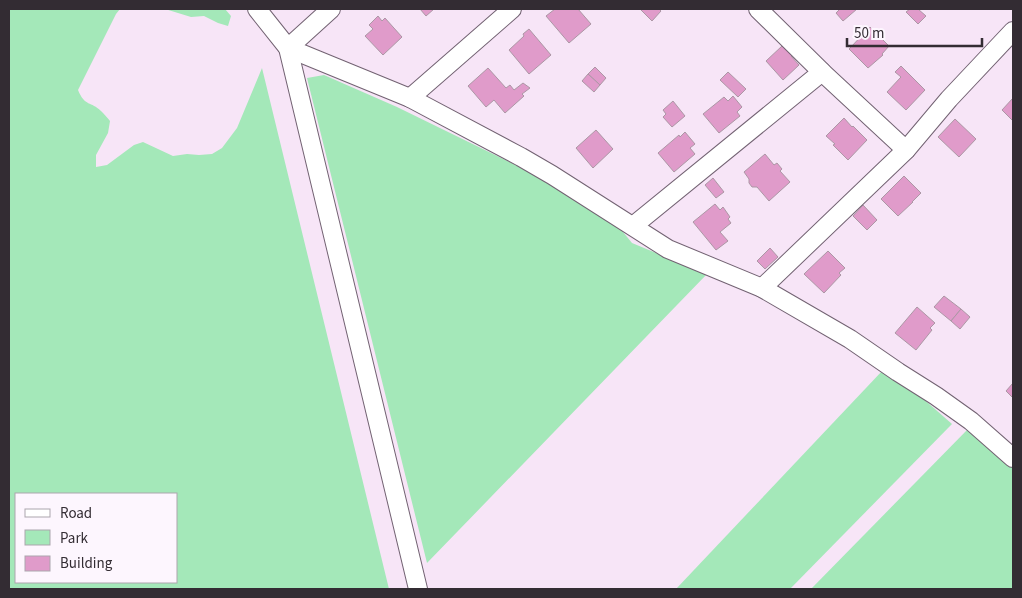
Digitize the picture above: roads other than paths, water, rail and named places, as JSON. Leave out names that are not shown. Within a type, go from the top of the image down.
[{"type":"street","points":[[257,9],[288,48],[418,589]]},
{"type":"street","points":[[288,48],[331,9]]},
{"type":"street","points":[[410,98],[512,9]]},
{"type":"street","points":[[758,9],[906,150]]},
{"type":"street","points":[[762,288],[906,150],[949,99],[1013,31]]},
{"type":"street","points":[[288,48],[410,98],[536,166],[668,249],[762,288],[850,339],[936,396],[971,421],[1013,458]]},
{"type":"street","points":[[633,226],[822,72]]}]
